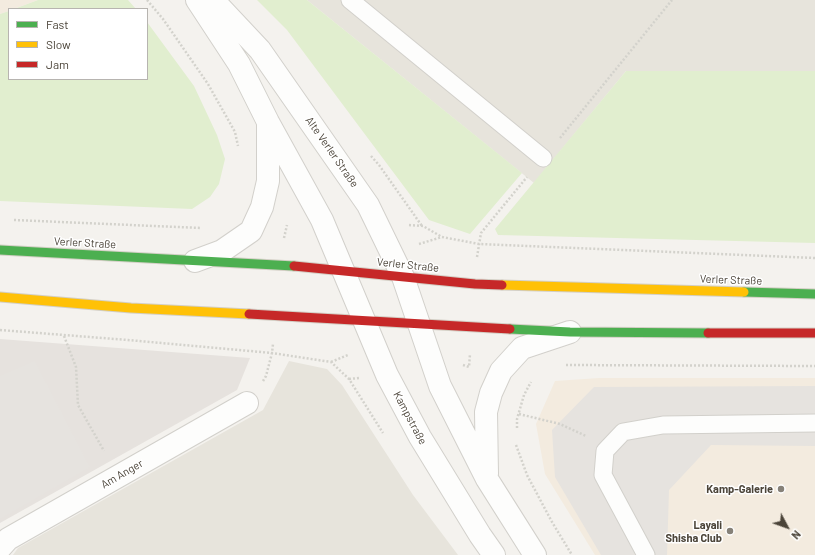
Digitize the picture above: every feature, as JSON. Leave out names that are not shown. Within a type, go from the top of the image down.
[{"type":"main road","name":"Verler Straße","points":[[0,250],[280,265],[475,284],[815,294]]},
{"type":"main road","points":[[0,297],[131,308],[570,332],[815,333]]},
{"type":"street","points":[[197,0],[239,64],[268,122],[322,220],[344,271]]},
{"type":"street","name":"Alte Verler Straße","points":[[213,0],[260,50],[368,205],[403,276],[418,324]]},
{"type":"street","points":[[195,261],[222,251],[251,231],[262,207],[268,181],[268,122]]},
{"type":"street","name":"Kampstraße","points":[[344,271],[387,375],[420,437],[480,535],[494,555]]},
{"type":"street","points":[[418,324],[440,386],[487,479],[535,555]]},
{"type":"street","points":[[487,479],[486,412],[491,393],[502,371],[522,348],[570,332]]},
{"type":"street","name":"Am Anger","points":[[0,548],[8,539],[247,403]]},
{"type":"lane","points":[[350,0],[543,158]]},
{"type":"lane","points":[[646,555],[603,475],[605,451],[623,432],[663,425],[815,423]]},
{"type":"path","points":[[146,0],[163,19],[208,84],[235,132],[238,146]]},
{"type":"path","points":[[477,257],[481,233],[672,0]]},
{"type":"path","points":[[7,220],[204,228]]},
{"type":"path","points":[[283,245],[287,223]]},
{"type":"path","points":[[423,226],[442,237],[479,244],[815,258]]},
{"type":"path","points":[[413,246],[442,237]]},
{"type":"path","points":[[0,330],[272,353],[331,362],[352,354]]},
{"type":"path","points":[[64,336],[76,367],[78,405],[118,476]]},
{"type":"path","points":[[247,403],[266,376],[274,340]]},
{"type":"path","points":[[468,367],[470,347]]},
{"type":"path","points":[[331,362],[349,379]]},
{"type":"path","points":[[561,365],[815,366]]},
{"type":"path","points":[[516,432],[518,414],[524,395],[534,378]]},
{"type":"path","points":[[518,414],[560,424],[586,436],[605,451]]},
{"type":"path","points":[[516,439],[516,445],[527,475],[552,522],[572,555]]},
{"type":"shaded area","points":[[0,0],[38,0],[17,8],[8,8],[8,11],[0,14]]},
{"type":"shaded area","points":[[307,0],[815,0],[815,71],[626,71],[534,183]]},
{"type":"shaded area","points":[[0,339],[250,358],[237,390],[0,523]]},
{"type":"shaded area","points":[[35,361],[90,467],[0,519],[0,376]]},
{"type":"shaded area","points":[[289,361],[327,369],[342,385],[413,495],[458,555],[13,555],[18,548],[263,410]]},
{"type":"shaded area","points":[[599,378],[815,378],[815,555],[595,555],[545,474],[536,424],[555,381]]},
{"type":"shaded area","points":[[815,386],[815,446],[711,445],[669,490],[667,555],[601,555],[555,477],[552,430],[594,387]]},
{"type":"green space","points":[[38,0],[128,0],[135,8],[17,8]]},
{"type":"green space","points":[[257,0],[307,0],[522,173],[470,234],[429,220],[287,30]]},
{"type":"green space","points":[[8,11],[8,80],[148,80],[148,23],[194,86],[217,135],[225,159],[219,184],[210,197],[192,209],[0,201],[0,14]]},
{"type":"green space","points":[[626,71],[815,71],[815,243],[498,235],[495,229]]},
{"type":"traffic: fast","points":[[0,250],[294,266]]},
{"type":"traffic: fast","points":[[744,292],[815,294]]},
{"type":"traffic: fast","points":[[510,329],[570,332],[708,333]]},
{"type":"traffic: slow","points":[[502,285],[744,292]]},
{"type":"traffic: slow","points":[[0,297],[131,308],[249,314]]},
{"type":"traffic: jam","points":[[294,266],[475,284],[502,285]]},
{"type":"traffic: jam","points":[[249,314],[510,329]]},
{"type":"traffic: jam","points":[[708,333],[815,333]]},
{"type":"place","name":"Kamp-Galerie","points":[[781,489]]},
{"type":"place","name":"Layali Shisha Club","points":[[730,531]]}]
